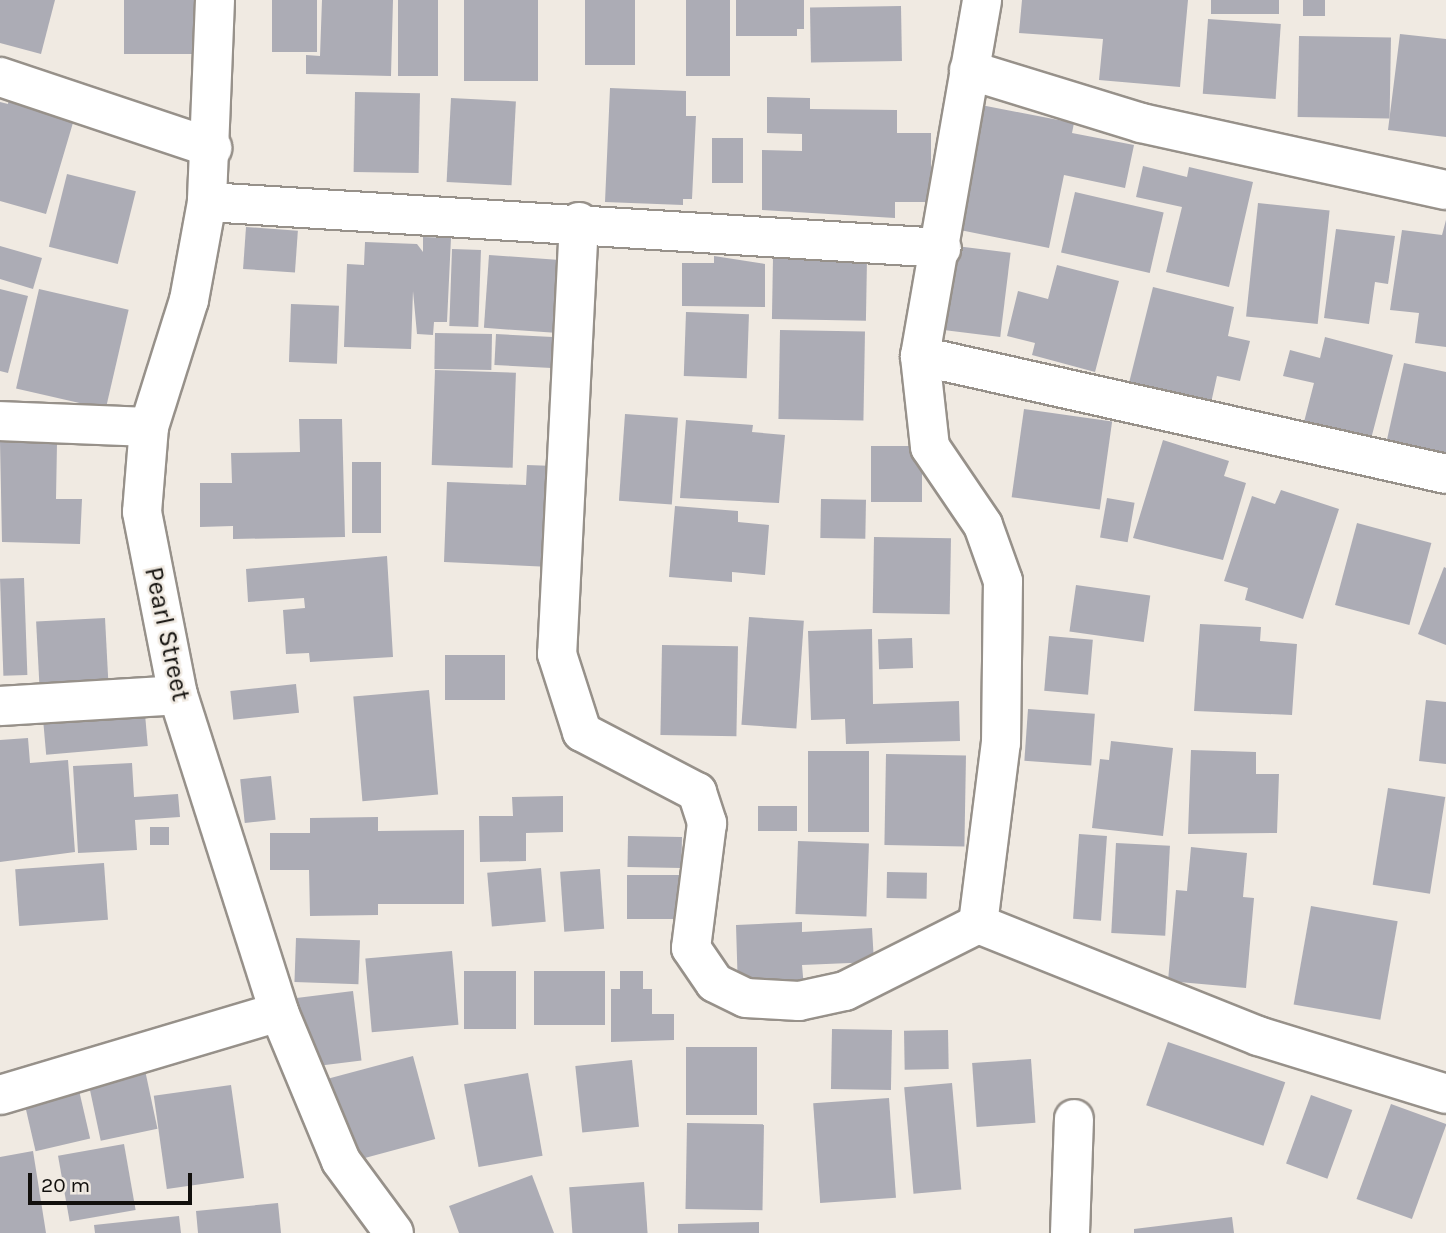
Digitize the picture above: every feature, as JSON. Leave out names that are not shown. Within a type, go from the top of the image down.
[{"type":"street","name":"Pearl Street","points":[[215,0],[212,148],[206,202],[189,300],[149,427],[142,512],[178,695],[279,1012],[341,1161],[394,1233]]},
{"type":"street","points":[[978,924],[1000,743],[1003,581],[983,525],[930,447],[920,356],[942,248],[982,0]]},
{"type":"street","points":[[969,70],[1141,123],[1446,190]]},
{"type":"street","points":[[0,77],[212,148]]},
{"type":"street","points":[[206,202],[579,222],[942,248]]},
{"type":"street","points":[[579,222],[557,654],[582,732],[698,792],[707,823],[691,948],[715,983],[746,998],[799,1001],[845,991],[978,924],[1258,1036],[1446,1094]]},
{"type":"street","points":[[920,356],[1446,474]]},
{"type":"street","points":[[0,421],[149,427]]},
{"type":"street","points":[[0,706],[178,695]]},
{"type":"street","points":[[0,1095],[279,1012]]},
{"type":"street","points":[[1070,1233],[1074,1119]]},
{"type":"building","points":[[0,0],[55,0],[41,54],[0,43]]},
{"type":"building","points":[[124,0],[195,0],[195,54],[124,54]]},
{"type":"building","points":[[272,0],[317,0],[317,52],[272,52]]},
{"type":"building","points":[[322,0],[393,0],[391,76],[306,74],[306,55],[320,56]]},
{"type":"building","points":[[398,0],[438,0],[438,76],[398,76]]},
{"type":"building","points":[[464,0],[538,0],[538,81],[464,81]]},
{"type":"building","points":[[585,0],[635,0],[635,65],[585,65]]},
{"type":"building","points":[[686,0],[730,0],[730,76],[686,76]]},
{"type":"building","points":[[736,0],[804,0],[804,29],[797,29],[797,36],[736,36]]},
{"type":"building","points":[[1022,0],[1188,0],[1180,87],[1099,80],[1103,39],[1019,33]]},
{"type":"building","points":[[1211,0],[1279,0],[1279,14],[1211,14]]},
{"type":"building","points":[[1303,0],[1325,0],[1325,16],[1303,16]]},
{"type":"building","points":[[901,6],[902,61],[811,63],[810,8]]},
{"type":"building","points":[[1208,19],[1281,24],[1276,99],[1203,94]]},
{"type":"building","points":[[1400,34],[1446,39],[1446,137],[1388,130]]},
{"type":"building","points":[[1299,36],[1391,38],[1390,119],[1298,117]]},
{"type":"building","points":[[610,88],[686,91],[686,116],[696,116],[692,199],[683,199],[683,205],[605,202]]},
{"type":"building","points":[[355,92],[420,93],[419,173],[354,172]]},
{"type":"building","points":[[9,97],[75,116],[46,214],[0,201],[0,102],[8,104]]},
{"type":"building","points":[[767,97],[810,98],[810,109],[897,110],[897,133],[931,133],[931,202],[895,202],[895,218],[762,210],[762,150],[802,151],[802,134],[767,133]]},
{"type":"building","points":[[451,98],[516,101],[512,185],[447,182]]},
{"type":"building","points":[[981,105],[1074,123],[1072,133],[1134,145],[1125,188],[1064,175],[1049,248],[955,229]]},
{"type":"building","points":[[712,138],[743,138],[743,183],[712,183]]},
{"type":"building","points":[[1143,166],[1187,177],[1189,167],[1253,182],[1229,287],[1166,272],[1182,207],[1136,197]]},
{"type":"building","points":[[67,174],[136,191],[118,264],[49,247]]},
{"type":"building","points":[[1075,192],[1164,212],[1150,273],[1061,252]]},
{"type":"building","points":[[1258,203],[1330,211],[1318,324],[1246,316]]},
{"type":"building","points":[[1446,220],[1446,347],[1415,343],[1419,313],[1390,310],[1402,230],[1442,235]]},
{"type":"building","points":[[246,227],[298,231],[295,273],[243,269]]},
{"type":"building","points":[[1336,229],[1395,236],[1388,284],[1375,282],[1369,324],[1324,318]]},
{"type":"building","points":[[423,237],[451,238],[447,322],[434,322],[433,335],[417,334],[413,291],[411,349],[344,347],[347,264],[364,265],[365,242],[417,244],[423,252]]},
{"type":"building","points":[[0,246],[42,258],[33,289],[0,279]]},
{"type":"building","points":[[956,246],[1011,253],[1000,337],[946,330]]},
{"type":"building","points":[[452,249],[481,250],[478,327],[449,326]]},
{"type":"building","points":[[489,255],[567,260],[562,333],[484,328]]},
{"type":"building","points":[[714,256],[765,264],[765,307],[682,306],[682,263],[714,263]]},
{"type":"building","points":[[773,258],[867,260],[866,321],[772,319]]},
{"type":"building","points":[[1057,265],[1119,281],[1095,372],[1032,355],[1035,343],[1007,336],[1018,291],[1048,299]]},
{"type":"building","points":[[1153,287],[1234,307],[1228,336],[1250,341],[1240,381],[1217,376],[1211,403],[1129,383]]},
{"type":"building","points":[[0,289],[28,296],[8,373],[0,371]]},
{"type":"building","points":[[39,289],[129,310],[106,409],[16,388]]},
{"type":"building","points":[[291,304],[339,306],[337,364],[289,362]]},
{"type":"building","points":[[686,312],[749,314],[747,378],[684,376]]},
{"type":"building","points":[[780,330],[865,331],[863,420],[778,419]]},
{"type":"building","points":[[435,333],[492,334],[491,370],[434,369]]},
{"type":"building","points":[[496,334],[563,338],[561,368],[494,365]]},
{"type":"building","points":[[1325,337],[1393,355],[1371,439],[1304,422],[1314,383],[1283,376],[1290,350],[1320,358]]},
{"type":"building","points":[[1404,363],[1446,372],[1446,467],[1384,453]]},
{"type":"building","points":[[435,370],[516,373],[513,468],[432,465]]},
{"type":"building","points":[[1024,409],[1112,421],[1100,510],[1012,497]]},
{"type":"building","points":[[625,414],[678,418],[672,504],[619,501]]},
{"type":"building","points":[[299,419],[342,419],[345,537],[233,539],[233,526],[200,527],[200,483],[232,483],[231,453],[300,452]]},
{"type":"building","points":[[686,420],[753,425],[752,432],[785,435],[779,503],[680,498]]},
{"type":"building","points":[[1163,440],[1229,461],[1224,476],[1246,483],[1223,560],[1133,538]]},
{"type":"building","points":[[0,442],[57,443],[56,499],[82,499],[80,544],[2,542]]},
{"type":"building","points":[[871,446],[922,446],[922,502],[871,502]]},
{"type":"building","points":[[352,462],[381,462],[381,533],[352,533]]},
{"type":"building","points":[[527,465],[555,466],[551,567],[444,562],[447,482],[526,485]]},
{"type":"building","points":[[1281,490],[1339,509],[1303,619],[1245,600],[1248,588],[1224,581],[1252,496],[1275,504]]},
{"type":"building","points":[[1107,498],[1135,503],[1128,542],[1100,537]]},
{"type":"building","points":[[821,499],[866,500],[865,539],[820,538]]},
{"type":"building","points":[[675,506],[738,511],[738,522],[769,525],[765,575],[732,572],[732,582],[669,577]]},
{"type":"building","points":[[1357,523],[1431,543],[1409,625],[1335,605]]},
{"type":"building","points":[[874,537],[951,538],[950,614],[873,613]]},
{"type":"building","points":[[387,556],[393,657],[310,662],[309,653],[286,654],[283,610],[305,608],[304,598],[248,602],[246,569]]},
{"type":"building","points":[[1444,567],[1446,568],[1446,645],[1418,634]]},
{"type":"building","points":[[24,578],[27,675],[3,676],[0,579]]},
{"type":"building","points":[[1076,585],[1150,595],[1144,642],[1069,632]]},
{"type":"building","points":[[749,617],[804,621],[796,729],[741,725]]},
{"type":"building","points":[[105,618],[109,685],[40,689],[36,622]]},
{"type":"building","points":[[1200,624],[1261,627],[1260,641],[1297,644],[1292,715],[1194,711]]},
{"type":"building","points":[[872,629],[873,704],[959,701],[960,741],[846,744],[845,719],[811,720],[808,631]]},
{"type":"building","points":[[1049,636],[1093,640],[1088,695],[1044,691]]},
{"type":"building","points":[[912,638],[913,668],[879,669],[878,639]]},
{"type":"building","points":[[662,645],[738,646],[736,736],[660,735]]},
{"type":"building","points":[[445,655],[505,655],[505,700],[445,700]]},
{"type":"building","points":[[296,684],[299,713],[233,720],[230,691]]},
{"type":"building","points":[[429,690],[438,795],[362,801],[353,697]]},
{"type":"building","points":[[1426,700],[1446,702],[1446,764],[1419,761]]},
{"type":"building","points":[[1028,709],[1095,714],[1091,766],[1024,761]]},
{"type":"building","points":[[145,714],[148,746],[46,755],[43,723]]},
{"type":"building","points":[[28,738],[30,763],[68,760],[75,852],[0,862],[0,740]]},
{"type":"building","points":[[1111,741],[1173,748],[1163,836],[1092,828],[1100,759],[1109,760]]},
{"type":"building","points":[[1191,750],[1256,752],[1256,774],[1279,774],[1277,833],[1188,834]]},
{"type":"building","points":[[808,751],[869,751],[869,832],[808,832]]},
{"type":"building","points":[[886,754],[966,755],[964,846],[884,845]]},
{"type":"building","points":[[132,763],[134,797],[178,794],[180,817],[135,820],[137,850],[78,853],[73,766]]},
{"type":"building","points":[[271,776],[276,820],[245,823],[240,779]]},
{"type":"building","points":[[1388,788],[1445,797],[1430,894],[1373,885]]},
{"type":"building","points":[[563,796],[563,832],[526,833],[526,861],[480,862],[479,816],[513,816],[512,797]]},
{"type":"building","points":[[758,806],[797,806],[797,831],[758,831]]},
{"type":"building","points":[[378,817],[378,831],[464,830],[464,904],[378,904],[378,915],[310,916],[309,870],[270,870],[270,833],[310,833],[310,818]]},
{"type":"building","points":[[150,827],[169,827],[169,845],[150,845]]},
{"type":"building","points":[[1079,834],[1107,836],[1101,921],[1073,919]]},
{"type":"building","points":[[628,836],[682,837],[681,868],[627,867]]},
{"type":"building","points":[[798,841],[869,843],[866,916],[795,914]]},
{"type":"building","points":[[1116,843],[1170,846],[1165,936],[1111,933]]},
{"type":"building","points":[[1191,847],[1247,853],[1243,897],[1254,898],[1246,988],[1168,981],[1176,890],[1187,891]]},
{"type":"building","points":[[104,863],[108,920],[19,926],[15,869]]},
{"type":"building","points":[[541,868],[546,922],[492,927],[487,873]]},
{"type":"building","points":[[600,869],[604,929],[564,932],[560,872]]},
{"type":"building","points":[[887,872],[927,873],[927,899],[887,898]]},
{"type":"building","points":[[627,875],[686,875],[686,919],[627,919]]},
{"type":"building","points":[[1311,906],[1398,921],[1380,1020],[1294,1004]]},
{"type":"building","points":[[802,922],[802,932],[872,928],[874,962],[802,965],[804,988],[738,991],[736,925]]},
{"type":"building","points":[[296,938],[360,940],[358,984],[294,982]]},
{"type":"building","points":[[452,951],[458,1025],[372,1032],[365,959]]},
{"type":"building","points":[[464,971],[516,971],[516,1029],[464,1029]]},
{"type":"building","points":[[534,971],[605,971],[605,1025],[534,1025]]},
{"type":"building","points":[[620,971],[643,971],[643,989],[652,989],[652,1014],[674,1014],[674,1040],[611,1042],[611,989],[620,989]]},
{"type":"building","points":[[353,991],[362,1060],[303,1068],[294,998]]},
{"type":"building","points":[[832,1029],[892,1030],[891,1090],[831,1089]]},
{"type":"building","points":[[948,1030],[949,1069],[905,1070],[904,1031]]},
{"type":"building","points":[[1168,1042],[1285,1082],[1263,1146],[1146,1105]]},
{"type":"building","points":[[686,1047],[757,1047],[757,1115],[686,1115]]},
{"type":"building","points":[[413,1056],[435,1139],[344,1163],[322,1080]]},
{"type":"building","points":[[1031,1059],[1035,1123],[977,1127],[972,1063]]},
{"type":"building","points":[[632,1060],[639,1127],[582,1133],[575,1066]]},
{"type":"building","points":[[145,1070],[157,1129],[101,1141],[88,1082]]},
{"type":"building","points":[[528,1073],[543,1156],[479,1167],[464,1084]]},
{"type":"building","points":[[952,1083],[961,1190],[914,1194],[904,1087]]},
{"type":"building","points":[[231,1085],[244,1178],[167,1189],[154,1096]]},
{"type":"building","points":[[78,1086],[90,1139],[36,1151],[23,1099]]},
{"type":"building","points":[[1311,1095],[1352,1110],[1327,1179],[1286,1164]]},
{"type":"building","points":[[889,1098],[896,1198],[820,1203],[813,1103]]},
{"type":"building","points":[[1391,1104],[1446,1124],[1412,1219],[1356,1199]]},
{"type":"building","points":[[687,1123],[764,1124],[762,1210],[685,1209]]},
{"type":"building","points":[[124,1144],[136,1210],[70,1222],[58,1156]]},
{"type":"building","points":[[33,1151],[46,1233],[0,1233],[0,1157]]},
{"type":"building","points":[[532,1175],[554,1233],[459,1233],[449,1206]]},
{"type":"building","points":[[644,1182],[648,1233],[572,1233],[569,1187]]},
{"type":"building","points":[[278,1203],[281,1233],[198,1233],[196,1211]]},
{"type":"building","points":[[179,1216],[181,1233],[95,1233],[94,1225]]},
{"type":"building","points":[[1232,1217],[1234,1233],[1134,1233],[1134,1229]]},
{"type":"building","points":[[759,1222],[759,1233],[678,1233],[678,1224]]}]
